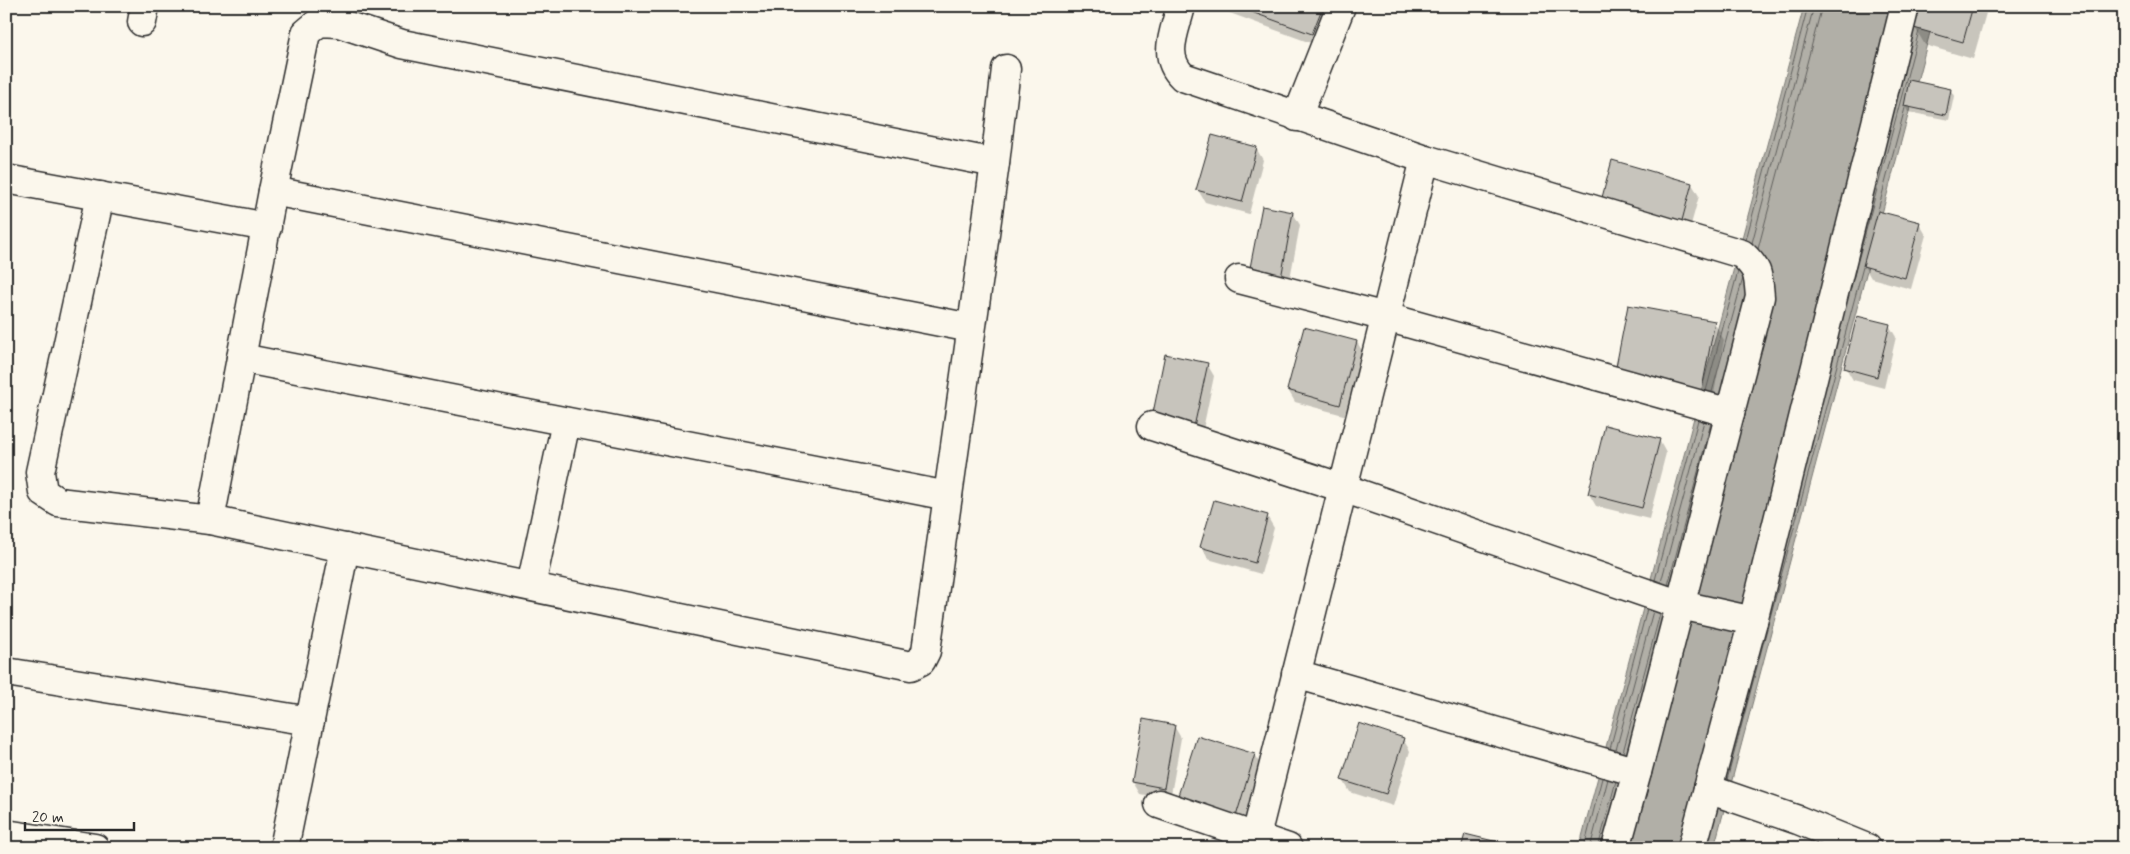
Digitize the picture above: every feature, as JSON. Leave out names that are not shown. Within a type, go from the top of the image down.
[{"type":"street","points":[[1182,6],[1170,54],[1175,69],[1183,77],[1425,159],[1742,254],[1755,266],[1760,296],[1684,605],[1616,848]]},
{"type":"street","points":[[1297,117],[1341,6]]},
{"type":"street","points":[[1692,848],[1753,621],[1905,6]]},
{"type":"street","points":[[210,520],[273,191],[306,33],[319,22],[338,23],[402,44],[994,163]]},
{"type":"street","points":[[100,196],[40,472],[43,492],[58,502],[210,520],[911,666],[920,661],[926,651],[1006,69]]},
{"type":"street","points":[[1254,843],[1425,159]]},
{"type":"street","points":[[6,179],[267,227]]},
{"type":"street","points":[[273,191],[971,328]]},
{"type":"street","points":[[1239,279],[1386,317],[1730,413]]},
{"type":"street","points":[[241,358],[948,496]]},
{"type":"street","points":[[531,586],[566,422]]},
{"type":"street","points":[[1152,426],[1343,488],[1684,605],[1753,621]]},
{"type":"street","points":[[284,848],[345,548]]},
{"type":"street","points":[[6,672],[310,721]]},
{"type":"street","points":[[1296,674],[1636,772]]},
{"type":"street","points":[[1708,789],[1798,820],[1867,848]]},
{"type":"street","points":[[1159,804],[1254,843],[1288,848]]},
{"type":"street","points":[[6,834],[95,848]]},
{"type":"water","points":[[1804,6],[1937,6],[1714,848],[1579,848]]},
{"type":"building","points":[[1235,6],[1323,6],[1312,34]]},
{"type":"building","points":[[1920,6],[1973,6],[1963,42],[1914,28]]},
{"type":"building","points":[[1909,80],[1951,89],[1946,115],[1904,106]]},
{"type":"building","points":[[1212,135],[1257,147],[1242,202],[1196,190]]},
{"type":"building","points":[[1612,160],[1692,183],[1680,228],[1600,205]]},
{"type":"building","points":[[1262,206],[1293,212],[1280,284],[1248,278]]},
{"type":"building","points":[[1878,211],[1920,222],[1905,278],[1863,266]]},
{"type":"building","points":[[1628,305],[1715,321],[1701,394],[1614,377]]},
{"type":"building","points":[[1857,316],[1890,324],[1877,377],[1844,368]]},
{"type":"building","points":[[1304,327],[1357,341],[1340,405],[1287,390]]},
{"type":"building","points":[[1165,354],[1208,363],[1194,427],[1152,418]]},
{"type":"building","points":[[1605,425],[1660,439],[1642,508],[1588,494]]},
{"type":"building","points":[[1214,500],[1268,515],[1255,563],[1200,547]]},
{"type":"building","points":[[1143,719],[1175,725],[1164,788],[1132,782]]},
{"type":"building","points":[[1359,723],[1404,738],[1386,794],[1341,780]]},
{"type":"building","points":[[1197,736],[1255,754],[1234,823],[1175,805]]},
{"type":"building","points":[[1465,834],[1522,848],[1461,848]]}]
